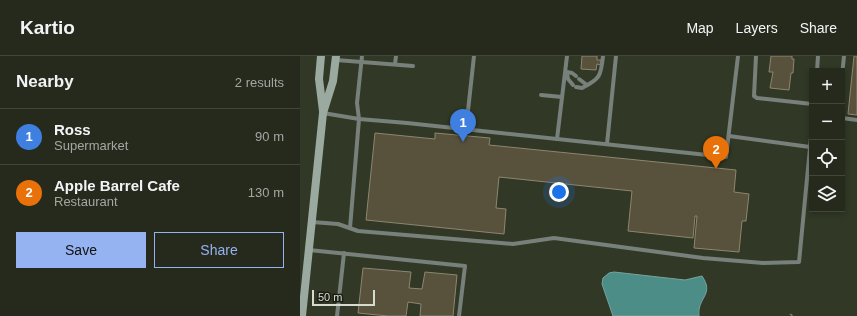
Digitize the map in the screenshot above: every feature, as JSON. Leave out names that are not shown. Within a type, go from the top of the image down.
[{"type":"main road","points":[[302,316],[323,113],[319,79],[321,56]]},
{"type":"main road","points":[[323,113],[334,81],[336,58]]},
{"type":"lane","points":[[350,228],[359,119],[357,103],[362,56]]},
{"type":"lane","points":[[395,64],[396,56]]},
{"type":"lane","points":[[466,129],[474,56]]},
{"type":"lane","points":[[557,139],[568,56]]},
{"type":"lane","points":[[566,72],[568,79],[574,86],[582,88],[587,86],[597,79],[601,71],[603,56]]},
{"type":"lane","points":[[607,144],[616,56]]},
{"type":"lane","points":[[323,113],[359,119],[726,157],[738,56]]},
{"type":"lane","points":[[756,56],[754,96],[757,98],[809,104]]},
{"type":"lane","points":[[817,68],[818,56]]},
{"type":"lane","points":[[843,68],[844,56]]},
{"type":"lane","points":[[336,58],[362,62],[413,66]]},
{"type":"lane","points":[[566,72],[572,73],[587,86]]},
{"type":"lane","points":[[541,95],[562,97]]},
{"type":"lane","points":[[845,118],[857,120]]},
{"type":"lane","points":[[728,136],[809,147]]},
{"type":"lane","points":[[312,222],[338,224],[358,231],[513,244],[554,238],[703,258],[763,263],[799,262],[809,157]]},
{"type":"lane","points":[[309,250],[465,266],[460,316]]},
{"type":"lane","points":[[337,316],[344,253]]},
{"type":"water","points":[[614,272],[685,280],[702,276],[706,282],[707,288],[700,304],[699,316],[613,316],[602,284],[603,278],[609,273]]},
{"type":"building","points":[[582,56],[597,56],[597,60],[601,60],[601,65],[597,64],[596,70],[581,69]]},
{"type":"building","points":[[771,56],[792,56],[792,59],[794,59],[793,73],[791,73],[789,90],[770,88],[773,72],[769,72]]},
{"type":"building","points":[[854,56],[857,56],[857,115],[848,114]]},
{"type":"building","points":[[375,133],[435,139],[435,133],[490,138],[489,145],[736,170],[734,192],[749,194],[746,221],[742,221],[739,252],[694,248],[697,216],[695,216],[693,238],[628,231],[632,191],[499,177],[496,208],[506,209],[504,234],[366,220]]},
{"type":"building","points":[[363,268],[411,272],[409,288],[422,289],[425,272],[457,275],[453,316],[420,316],[421,304],[408,302],[406,316],[358,313]]},
{"type":"place","name":"Ross","points":[[463,142]]},
{"type":"place","name":"Apple Barrel Cafe","points":[[716,169]]}]
